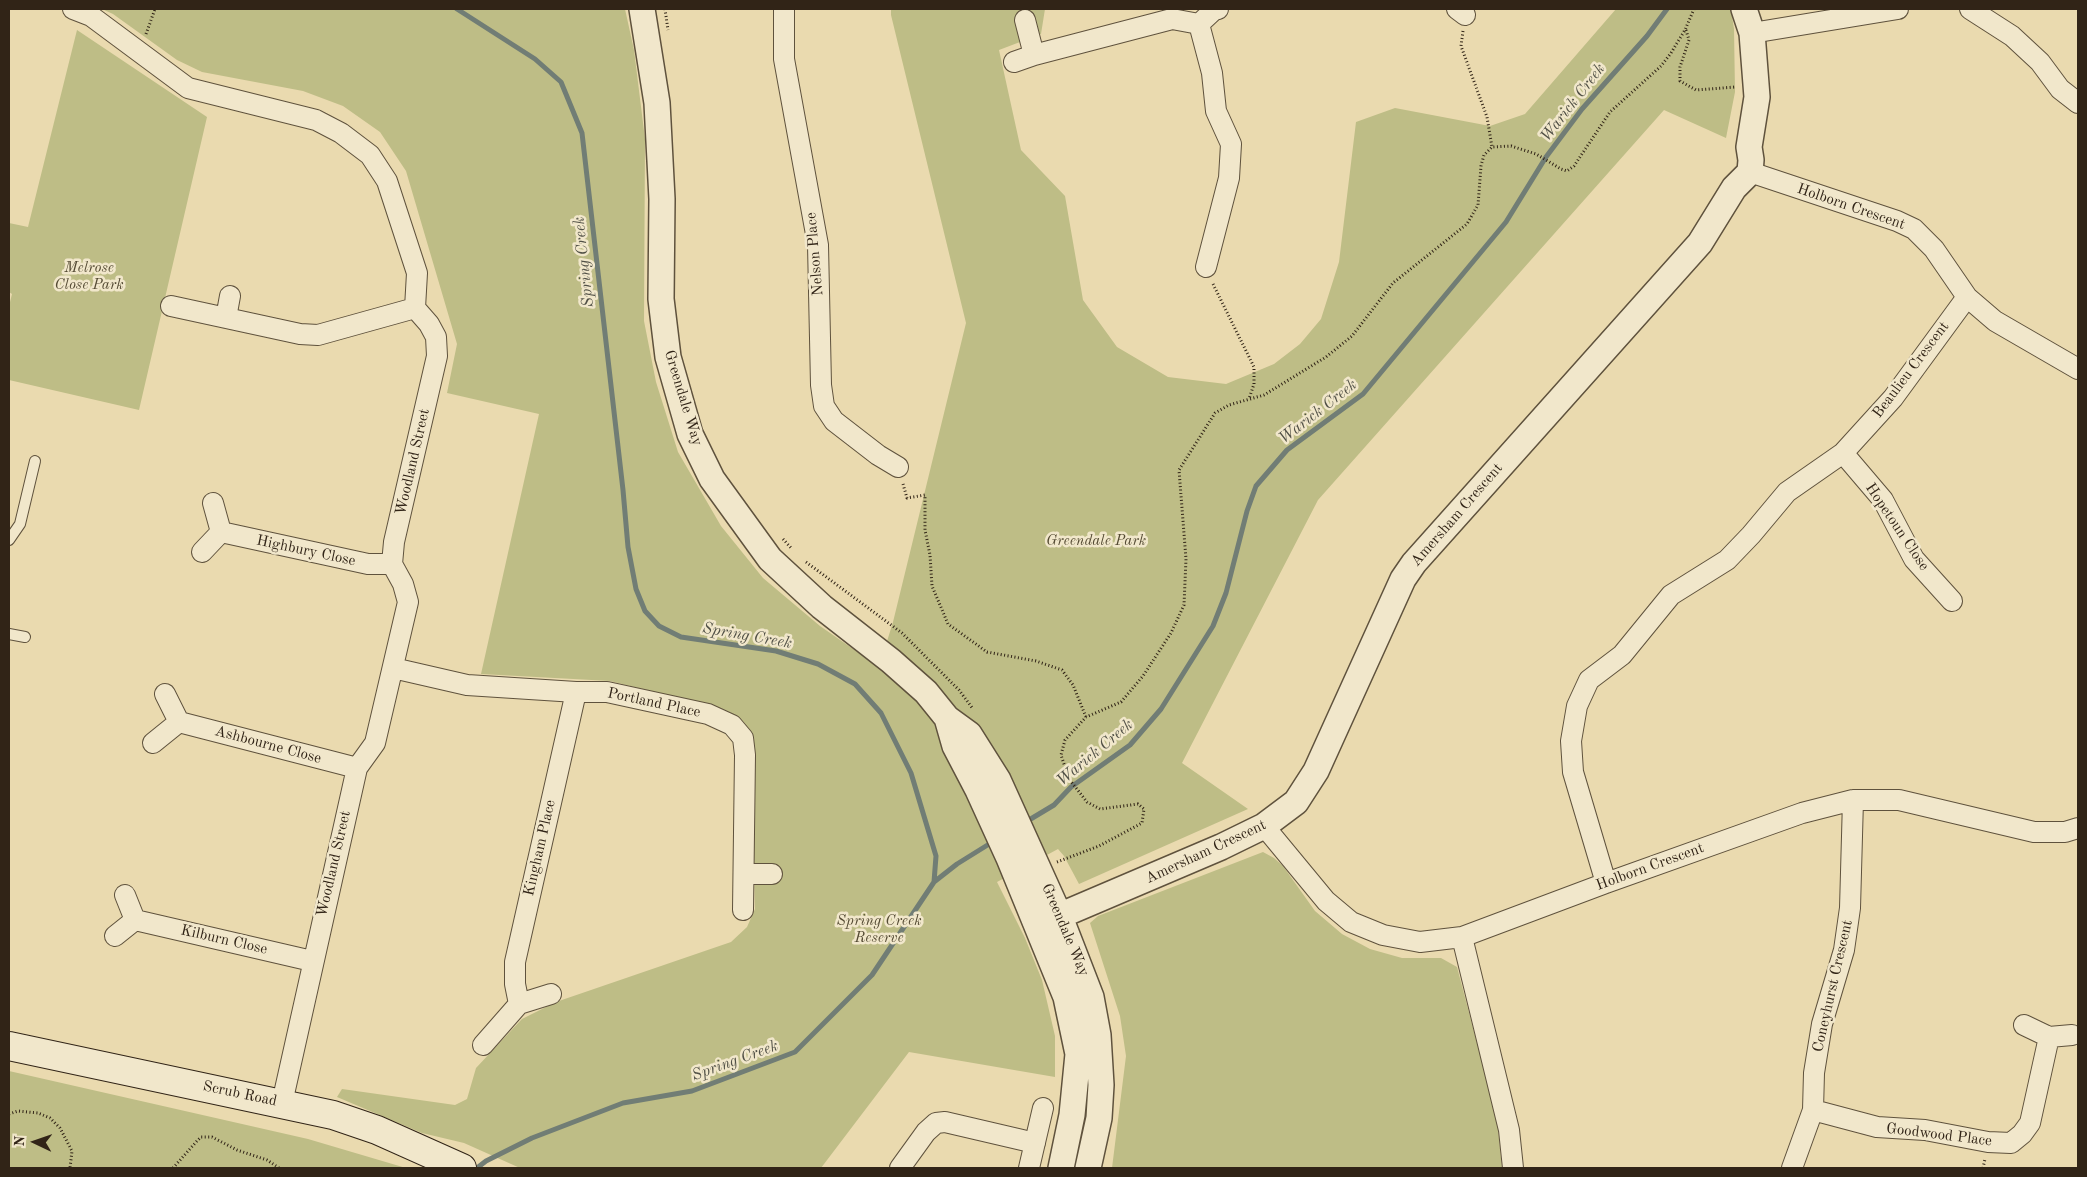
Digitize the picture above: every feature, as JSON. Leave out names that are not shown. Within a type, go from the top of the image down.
[{"type":"main road","name":"Scrub Road","points":[[9,1046],[282,1103],[359,1124],[451,1163]]},
{"type":"street","points":[[73,9],[91,16],[188,88],[316,120],[341,132],[370,156],[387,181],[417,273],[415,308],[318,334],[300,334],[171,306]]},
{"type":"street","name":"Greendale Way","points":[[642,9],[657,103],[662,199],[661,299],[668,357],[690,434],[712,479],[770,559],[822,607],[910,676],[947,718],[970,734],[988,785],[1049,921],[1087,983],[1100,1050],[1100,1102],[1088,1168]]},
{"type":"street","name":"Nelson Place","points":[[784,9],[784,59],[818,245],[821,385],[824,406],[834,421],[878,455],[898,467]]},
{"type":"street","points":[[1199,24],[1214,10],[1218,9]]},
{"type":"street","points":[[1744,9],[1752,33],[1757,97],[1749,147],[1750,172]]},
{"type":"street","points":[[1752,33],[1898,9]]},
{"type":"street","points":[[1970,9],[2012,36],[2040,62],[2060,89],[2078,104]]},
{"type":"street","points":[[1014,62],[1172,19],[1199,24]]},
{"type":"street","points":[[1026,20],[1034,56]]},
{"type":"street","points":[[1199,24],[1212,73],[1216,111],[1231,144],[1229,178],[1206,267]]},
{"type":"street","name":"Holborn Crescent","points":[[1750,172],[1914,229],[1934,249],[1967,297],[1995,321],[2078,369]]},
{"type":"street","name":"Amersham Crescent","points":[[1049,921],[1264,826],[1296,802],[1316,771],[1403,579],[1414,563],[1518,446],[1547,417],[1574,384],[1700,243],[1734,188],[1750,172]]},
{"type":"street","points":[[226,318],[230,296]]},
{"type":"street","name":"Beaulieu Crescent","points":[[1606,883],[1573,772],[1571,741],[1577,706],[1589,680],[1622,655],[1671,595],[1727,560],[1787,492],[1843,453],[1894,398],[1967,297]]},
{"type":"street","name":"Woodland Street","points":[[282,1103],[356,768],[375,743],[408,602],[403,584],[392,564],[394,542],[437,356],[436,337],[429,324],[415,308]]},
{"type":"street","name":"Hopetoun Close","points":[[1843,453],[1883,500],[1914,559],[1952,601]]},
{"type":"street","points":[[202,552],[221,532],[213,503]]},
{"type":"street","name":"Highbury Close","points":[[221,532],[368,564],[392,564]]},
{"type":"street","name":"Portland Place","points":[[393,668],[466,685],[576,692],[607,692],[626,695],[708,714],[732,726],[743,738],[745,756],[745,874],[743,910]]},
{"type":"street","name":"Kingham Place","points":[[518,1004],[515,984],[515,962],[576,692]]},
{"type":"street","points":[[153,743],[179,722],[165,694]]},
{"type":"street","name":"Ashbourne Close","points":[[179,722],[356,768]]},
{"type":"street","name":"Holborn Crescent","points":[[1264,826],[1326,901],[1351,922],[1383,936],[1420,942],[1462,937],[1802,813],[1853,800],[1899,800],[2034,832],[2065,832],[2078,828]]},
{"type":"street","name":"Coneyhurst Crescent","points":[[1792,1168],[1813,1110],[1814,1073],[1822,1024],[1844,950],[1850,908],[1853,800]]},
{"type":"street","points":[[745,874],[772,874]]},
{"type":"street","points":[[115,936],[136,920],[125,895]]},
{"type":"street","name":"Kilburn Close","points":[[136,920],[312,961]]},
{"type":"street","name":"Greendale Way","points":[[1049,921],[1078,1054],[1072,1115],[1061,1168]]},
{"type":"street","points":[[1462,937],[1509,1130],[1513,1168]]},
{"type":"street","points":[[484,1045],[518,1004],[551,994]]},
{"type":"street","points":[[2024,1024],[2049,1037],[2072,1035]]},
{"type":"street","name":"Goodwood Place","points":[[1813,1110],[1877,1127],[1925,1130],[1988,1142],[2011,1143],[2022,1134],[2030,1123],[2049,1037]]},
{"type":"street","points":[[1029,1168],[1043,1108]]},
{"type":"street","points":[[900,1168],[926,1132],[936,1124],[944,1122],[1035,1144]]},
{"type":"lane","points":[[9,540],[20,524],[35,461]]},
{"type":"lane","points":[[9,634],[25,637]]},
{"type":"path","points":[[144,41],[155,9]]},
{"type":"path","points":[[665,9],[669,37]]},
{"type":"path","points":[[1052,864],[1075,853],[1099,846],[1142,823],[1144,809],[1138,804],[1100,809],[1087,802],[1069,779],[1061,755],[1065,740],[1086,717],[1121,702],[1144,676],[1171,633],[1184,605],[1186,559],[1180,470],[1189,452],[1215,413],[1229,405],[1264,395],[1326,357],[1352,336],[1393,283],[1467,224],[1478,205],[1481,166],[1484,155],[1492,147],[1511,146],[1536,154],[1558,168],[1568,171],[1574,166],[1610,112],[1660,66],[1685,29],[1694,9]]},
{"type":"path","points":[[1461,12],[1461,46],[1487,118],[1492,147]]},
{"type":"path","points":[[1685,29],[1689,40],[1680,67],[1680,81],[1696,90],[1756,84]]},
{"type":"path","points":[[1206,267],[1219,299],[1254,367],[1254,384],[1249,400]]},
{"type":"path","points":[[898,467],[907,498],[925,494],[925,530],[930,555],[932,586],[948,624],[987,652],[1036,661],[1062,670],[1073,685],[1086,717]]},
{"type":"path","points":[[781,536],[793,550]]},
{"type":"path","points":[[800,557],[902,633],[959,690],[975,712]]},
{"type":"path","points":[[9,1114],[18,1111],[38,1113],[50,1118],[60,1128],[72,1151],[70,1168]]},
{"type":"path","points":[[173,1168],[201,1137],[212,1137],[237,1150],[267,1160],[279,1168]]},
{"type":"green space","points":[[102,9],[625,9],[634,50],[645,139],[644,321],[656,382],[678,452],[721,526],[763,578],[820,626],[879,667],[893,622],[966,323],[891,9],[1045,9],[1041,34],[999,50],[1021,150],[1065,196],[1083,300],[1117,347],[1168,377],[1226,384],[1274,364],[1300,344],[1321,319],[1339,262],[1356,122],[1395,108],[1490,126],[1525,114],[1616,9],[1731,9],[1734,29],[1735,92],[1726,138],[1664,110],[1318,500],[1182,763],[1248,809],[1079,884],[1064,856],[1058,849],[997,882],[1025,938],[1042,980],[1055,1036],[1055,1077],[909,1052],[821,1168],[520,1168],[464,1143],[422,1133],[337,1097],[342,1089],[455,1105],[467,1099],[476,1068],[522,1019],[556,1002],[731,942],[747,927],[755,909],[752,769],[749,740],[704,704],[610,681],[481,674],[539,414],[447,393],[457,344],[406,171],[380,132],[343,106],[303,91],[202,72],[177,60],[113,14]]},
{"type":"green space","name":"Melrose Close Park","points":[[77,30],[207,117],[139,410],[9,380],[9,306],[12,294],[9,292],[9,223],[28,227]]},
{"type":"green space","points":[[1263,852],[1283,866],[1315,911],[1342,934],[1370,949],[1402,958],[1441,958],[1457,967],[1497,1119],[1502,1168],[1112,1168],[1126,1056],[1120,1016],[1090,923],[1098,916]]},
{"type":"green space","points":[[9,1071],[308,1139],[406,1168],[9,1168]]},
{"type":"waterway","name":"Spring Creek","points":[[457,9],[535,59],[561,82],[582,133],[628,547],[636,589],[645,611],[659,626],[681,637],[776,651],[818,664],[855,684],[881,713],[911,773],[936,856],[934,882],[872,975],[795,1052],[692,1091],[623,1103],[532,1138],[486,1161],[477,1168]]},
{"type":"waterway","name":"Warick Creek","points":[[1024,823],[1054,805],[1071,787],[1130,745],[1161,709],[1213,626],[1226,593],[1247,511],[1256,486],[1287,450],[1363,394],[1506,222],[1546,157],[1582,109],[1647,36],[1667,9]]},
{"type":"waterway","name":"Warick Creek","points":[[934,882],[957,864],[994,841]]},
{"type":"park label","name":"Greendale Park","points":[[1096,541]]},
{"type":"park label","name":"Spring Creek Reserve","points":[[879,930]]}]
